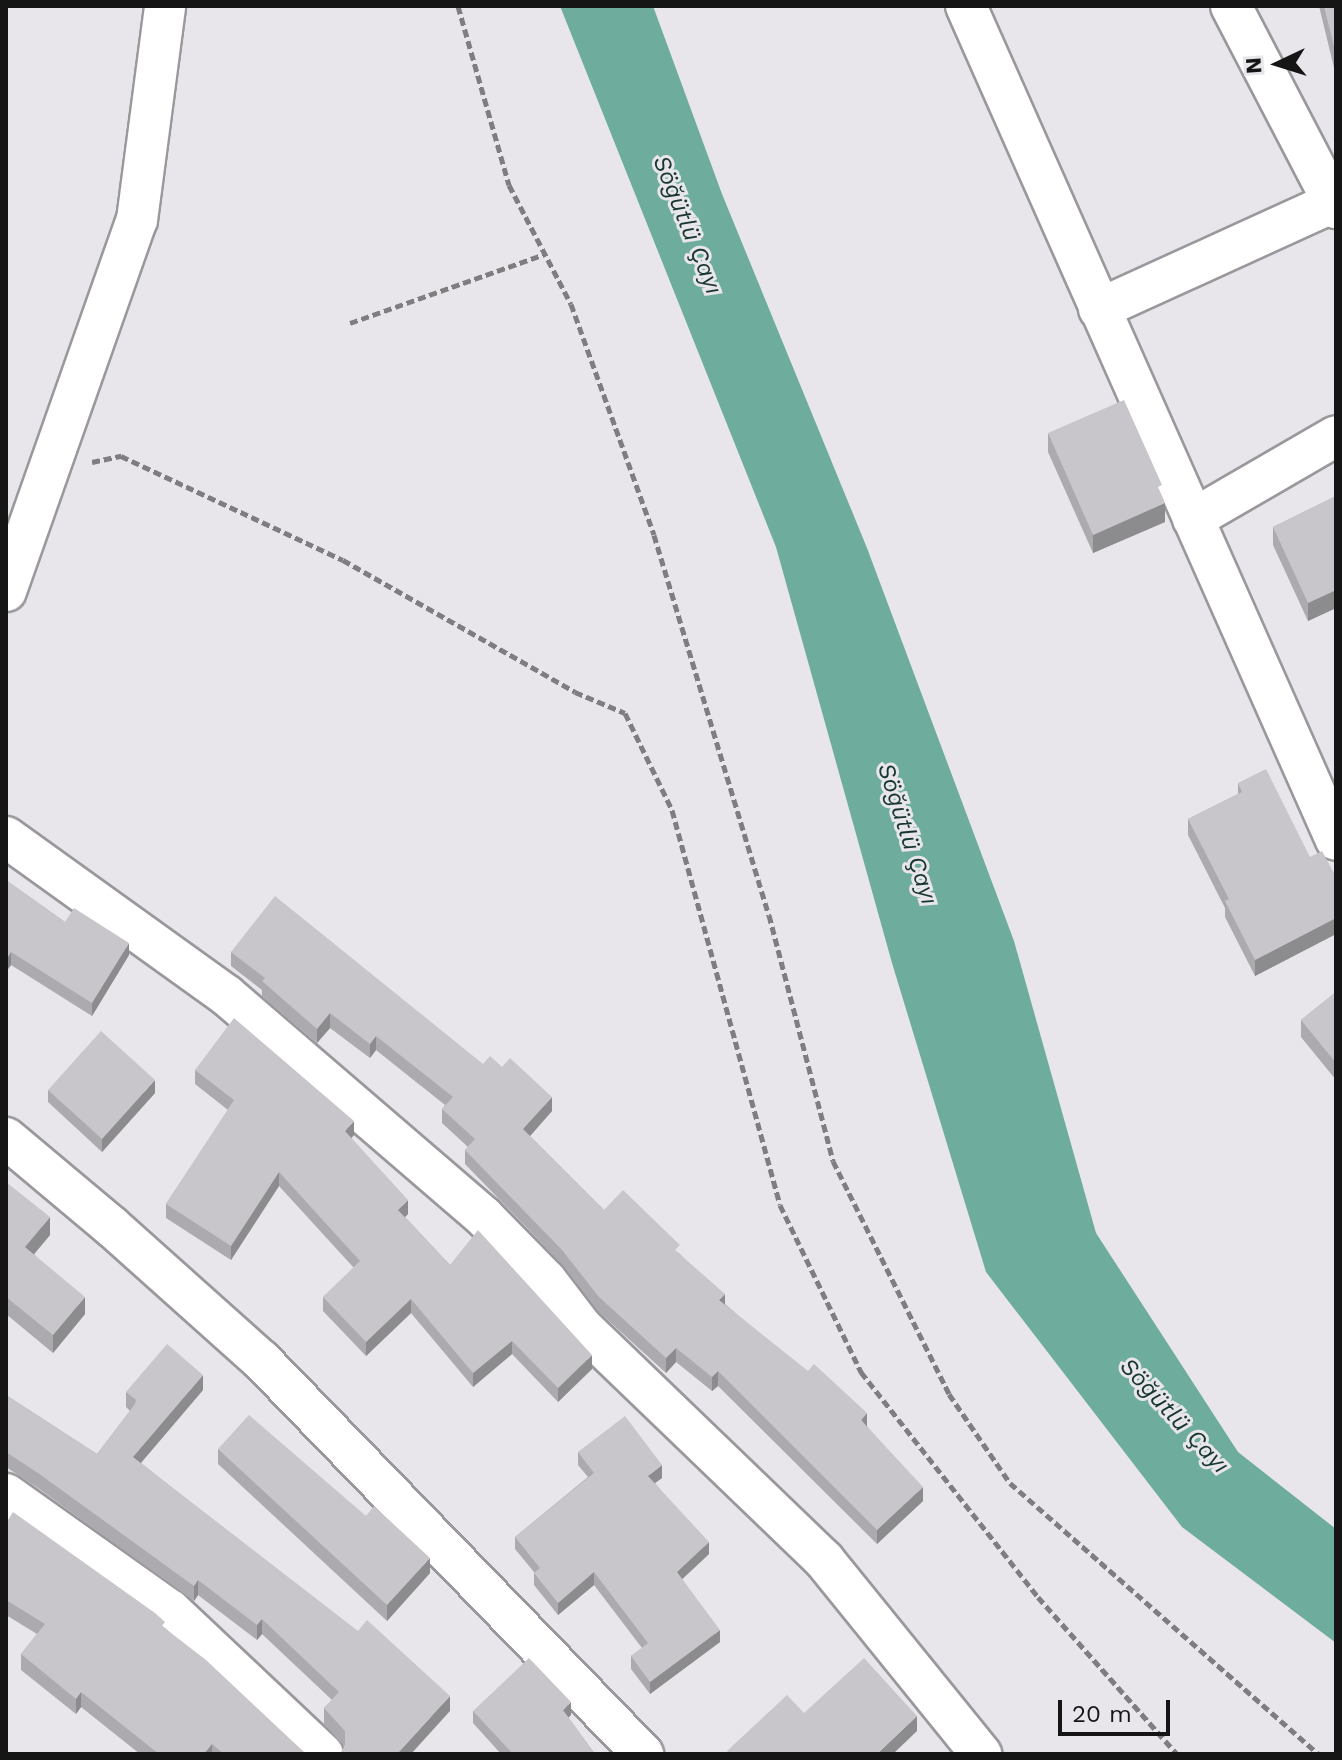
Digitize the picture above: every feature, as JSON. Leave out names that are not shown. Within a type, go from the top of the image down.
[{"type":"street","points":[[6,591],[137,220],[165,6]]},
{"type":"street","points":[[966,6],[1336,840]]},
{"type":"street","points":[[1099,309],[1335,204],[1231,6]]},
{"type":"street","points":[[1193,519],[1336,436]]},
{"type":"street","points":[[6,837],[226,995],[484,1217],[546,1280],[582,1327],[824,1560],[981,1754]]},
{"type":"street","points":[[6,1138],[111,1226],[261,1360],[643,1754]]},
{"type":"street","points":[[6,1494],[170,1610],[323,1754]]},
{"type":"path","points":[[458,6],[509,185],[571,304],[654,535],[769,915],[833,1161],[949,1394],[1010,1483],[1318,1754]]},
{"type":"path","points":[[350,323],[545,254]]},
{"type":"path","points":[[48,471],[121,456],[343,560],[575,692],[625,713],[672,810],[780,1205],[861,1372],[1038,1597],[1177,1754]]},
{"type":"water","name":"Söğütlü Çayı","points":[[560,6],[653,6],[722,194],[867,548],[1014,941],[1096,1233],[1238,1452],[1336,1529],[1336,1643],[1182,1527],[986,1272],[892,963],[776,547]]},
{"type":"building","points":[[1324,6],[1336,6],[1336,55]]},
{"type":"building","points":[[1124,400],[1162,485],[1158,487],[1165,503],[1093,535],[1048,433]]},
{"type":"building","points":[[1336,496],[1336,590],[1308,603],[1273,527]]},
{"type":"building","points":[[1266,769],[1310,857],[1322,851],[1336,877],[1336,918],[1255,960],[1225,901],[1229,899],[1188,819],[1242,792],[1238,783]]},
{"type":"building","points":[[6,880],[65,922],[74,908],[129,943],[92,1003],[11,952],[8,957],[6,955]]},
{"type":"building","points":[[275,896],[483,1064],[490,1056],[502,1067],[510,1058],[552,1097],[523,1129],[604,1210],[623,1190],[680,1245],[675,1250],[725,1294],[719,1300],[808,1371],[814,1364],[867,1413],[861,1420],[923,1487],[877,1530],[718,1371],[712,1377],[676,1348],[666,1358],[599,1297],[562,1250],[465,1150],[475,1139],[442,1109],[453,1097],[376,1036],[370,1044],[330,1013],[317,1029],[262,981],[265,978],[231,952]]},
{"type":"building","points":[[1336,992],[1336,1063],[1301,1020]]},
{"type":"building","points":[[234,1018],[354,1121],[345,1131],[408,1200],[398,1210],[450,1265],[478,1230],[592,1355],[558,1388],[512,1341],[473,1373],[411,1299],[366,1342],[323,1297],[360,1261],[279,1172],[231,1246],[166,1204],[234,1100],[195,1070]]},
{"type":"building","points":[[101,1031],[155,1080],[102,1139],[48,1090]]},
{"type":"building","points":[[6,1182],[50,1217],[25,1247],[85,1297],[53,1335],[6,1297]]},
{"type":"building","points":[[167,1344],[203,1375],[133,1457],[358,1631],[367,1620],[450,1696],[397,1754],[340,1754],[345,1745],[345,1731],[324,1708],[339,1692],[262,1619],[257,1625],[198,1580],[194,1586],[6,1452],[6,1395],[97,1454],[135,1404],[136,1400],[126,1392]]},
{"type":"building","points":[[249,1415],[366,1516],[374,1506],[430,1558],[387,1605],[218,1449]]},
{"type":"building","points":[[625,1416],[662,1465],[648,1476],[709,1542],[677,1572],[720,1630],[650,1682],[631,1656],[648,1643],[594,1572],[558,1603],[534,1573],[540,1568],[515,1537],[594,1473],[578,1452]]},
{"type":"building","points":[[13,1512],[155,1613],[165,1622],[162,1626],[206,1660],[306,1754],[224,1754],[212,1744],[204,1754],[159,1754],[81,1692],[76,1699],[21,1654],[45,1624],[6,1600],[6,1519]]},
{"type":"building","points":[[529,1658],[571,1702],[563,1710],[595,1754],[513,1754],[473,1711]]},
{"type":"building","points":[[864,1658],[917,1716],[877,1754],[729,1754],[727,1751],[787,1695],[804,1713]]}]
